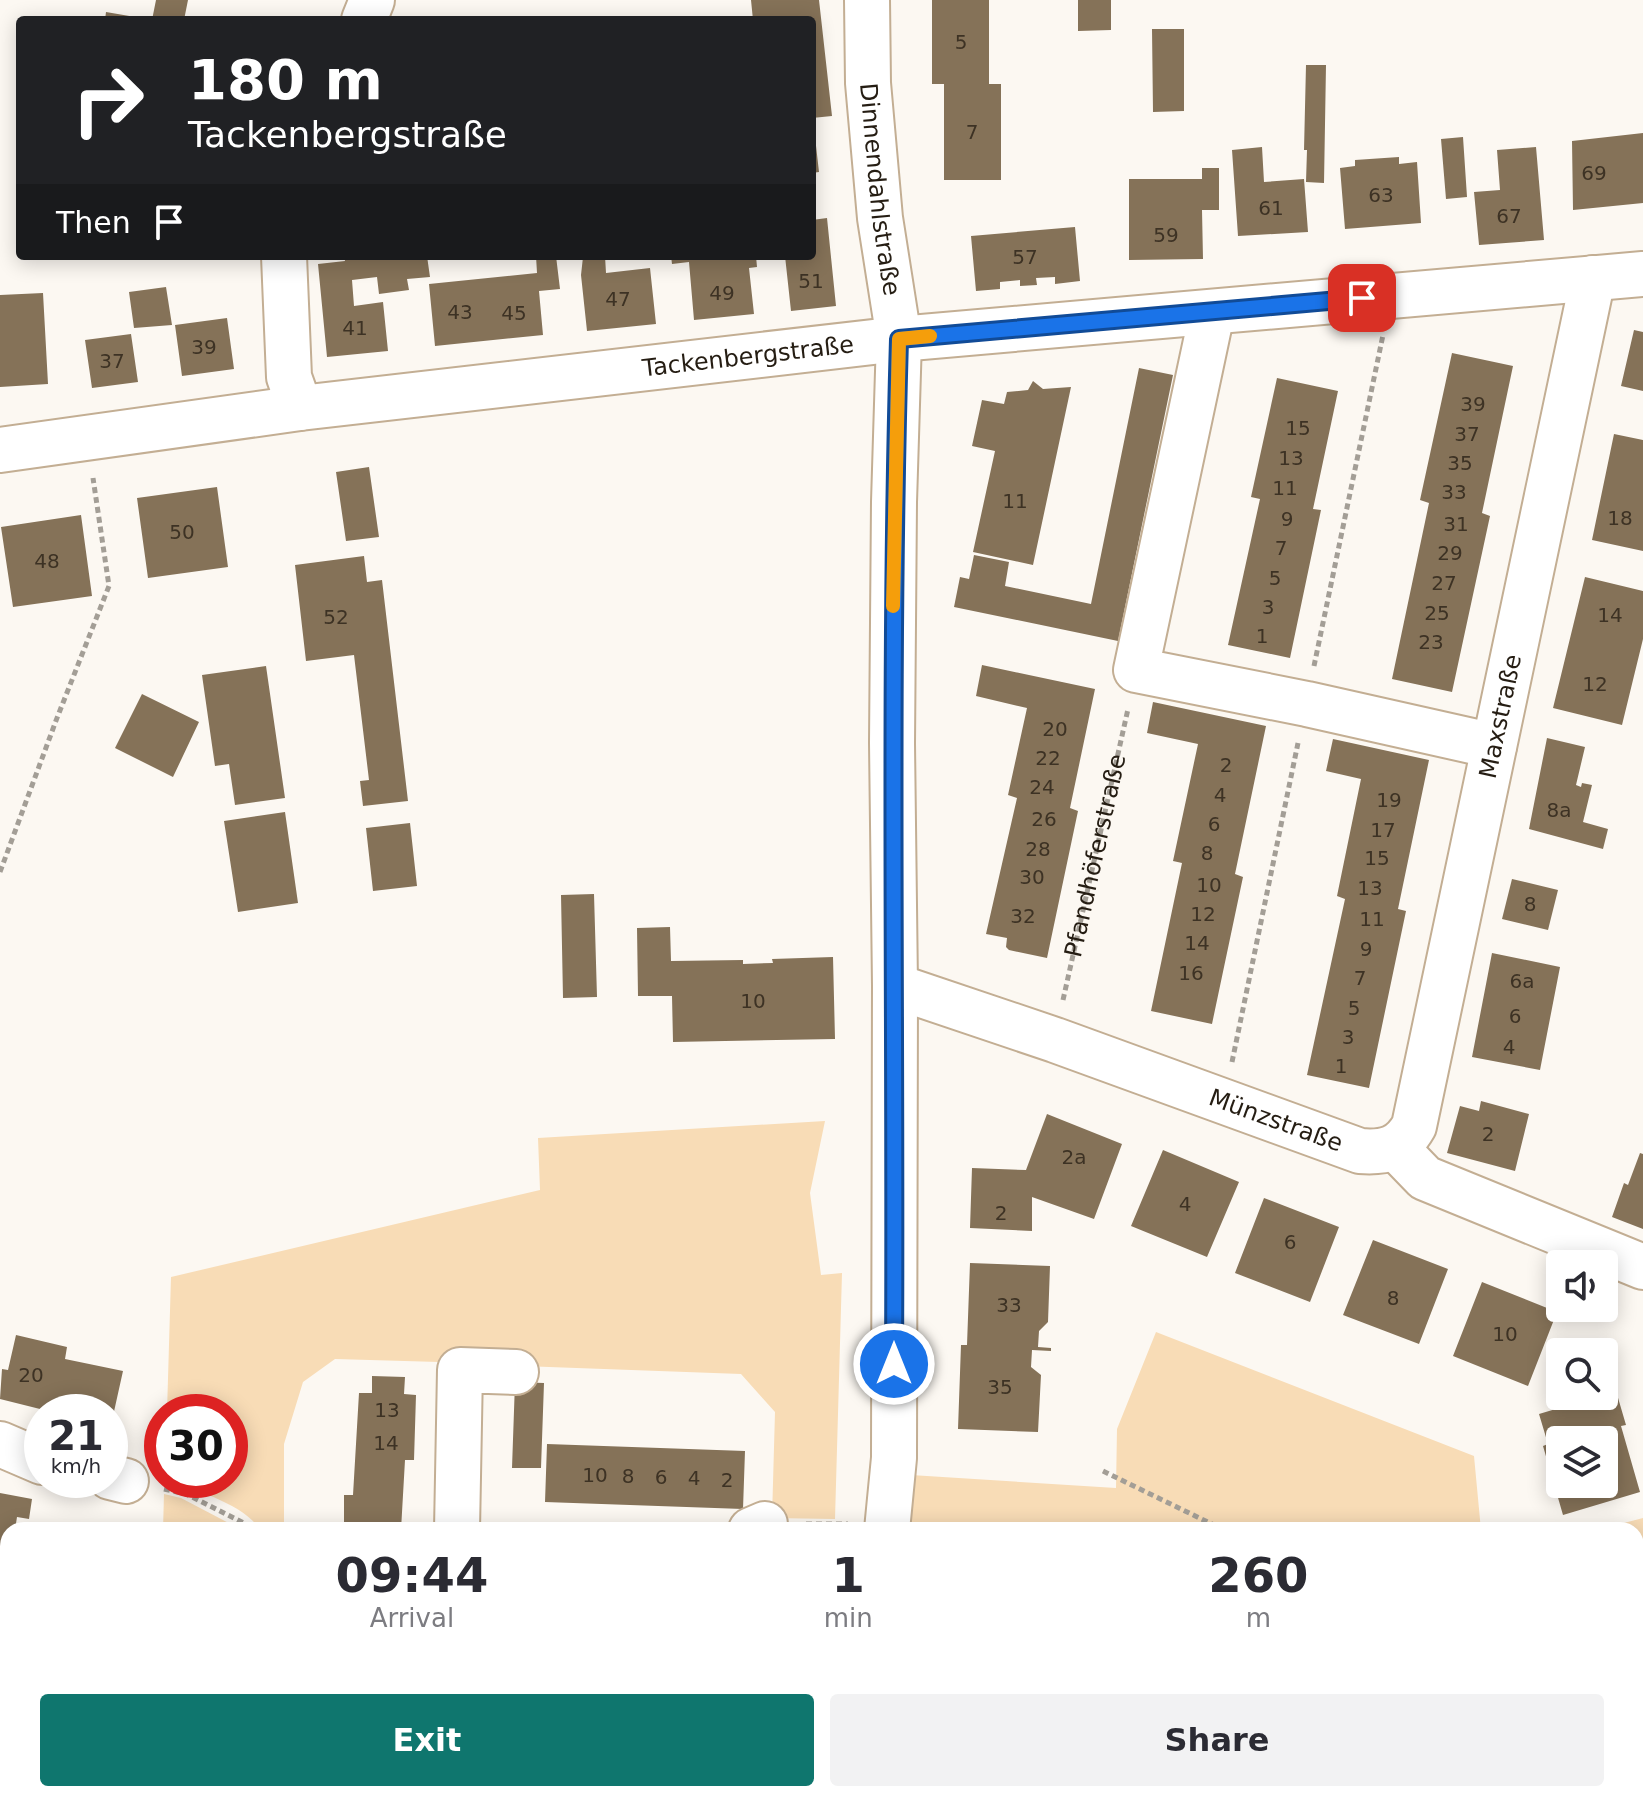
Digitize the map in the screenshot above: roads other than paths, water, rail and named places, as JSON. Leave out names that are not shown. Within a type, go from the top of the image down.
[{"type":"street","name":"Dinnendahlstraße","points":[[867,0],[868,83],[880,218],[899,339],[892,743],[894,1458],[888,1522]]},
{"type":"street","points":[[284,260],[289,377],[300,408]]},
{"type":"street","name":"Tackenbergstraße","points":[[0,450],[300,408],[899,339],[1643,274]]},
{"type":"street","name":"Maxstraße","points":[[1396,1148],[1414,1126],[1593,278]]},
{"type":"street","points":[[1212,313],[1136,670],[1494,746]]},
{"type":"street","name":"Münzstraße","points":[[895,986],[1055,1040],[1360,1151],[1380,1152],[1396,1148]]},
{"type":"street","points":[[1396,1148],[1425,1178],[1643,1267]]},
{"type":"street","points":[[457,1522],[460,1370],[516,1372]]},
{"type":"street","points":[[0,1444],[24,1454]]}]
